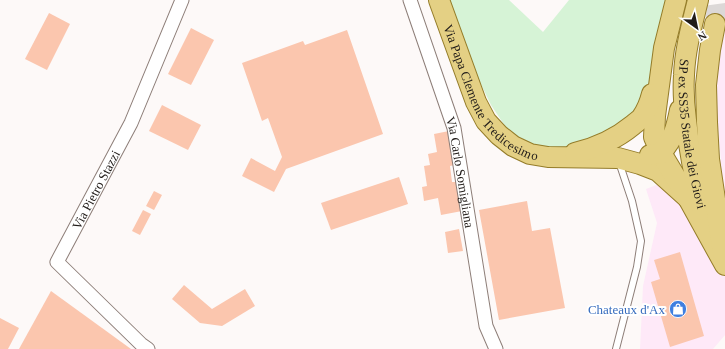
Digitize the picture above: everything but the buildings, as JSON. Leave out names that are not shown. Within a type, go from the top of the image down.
[{"type":"main road","name":"Via Papa Clemente Tredicesimo","points":[[439,0],[476,102],[486,121],[499,135],[513,146],[530,154],[548,157],[564,156]]},
{"type":"main road","name":"SP ex SS35 Statale dei Giovi","points":[[676,0],[664,48],[655,116],[654,137],[661,153],[688,198],[720,239]]},
{"type":"main road","name":"SP ex SS35 Statale dei Giovi","points":[[698,0],[686,51],[683,94],[689,147],[696,184],[720,239]]},
{"type":"main road","points":[[715,24],[706,85],[707,122],[709,159],[725,264]]},
{"type":"main road","points":[[564,156],[589,150],[612,139],[627,130],[642,117],[650,102],[664,48]]},
{"type":"main road","points":[[564,156],[573,158],[618,158],[661,153],[675,134],[683,94]]},
{"type":"main road","points":[[618,158],[658,171],[688,198]]},
{"type":"street","name":"Via Pietro Stazzi","points":[[148,349],[141,344],[57,262],[131,123],[182,0]]},
{"type":"street","name":"Via Carlo Somigliana","points":[[410,0],[454,128],[486,326],[496,349]]},
{"type":"lane","points":[[616,349],[637,267],[641,241],[632,201],[618,158]]},
{"type":"shaded area","points":[[725,22],[725,335],[713,349],[640,349],[643,286],[657,223],[646,189],[721,160],[714,82]]},
{"type":"green space","points":[[448,0],[509,0],[543,32],[569,0],[668,0],[649,96],[620,128],[573,146],[556,148],[533,145],[520,140],[507,129],[491,105],[475,72]]},
{"type":"tunnel","points":[[715,24],[717,8],[716,0]]},
{"type":"place","name":"Chateaux d'Ax","points":[[678,309]]}]
